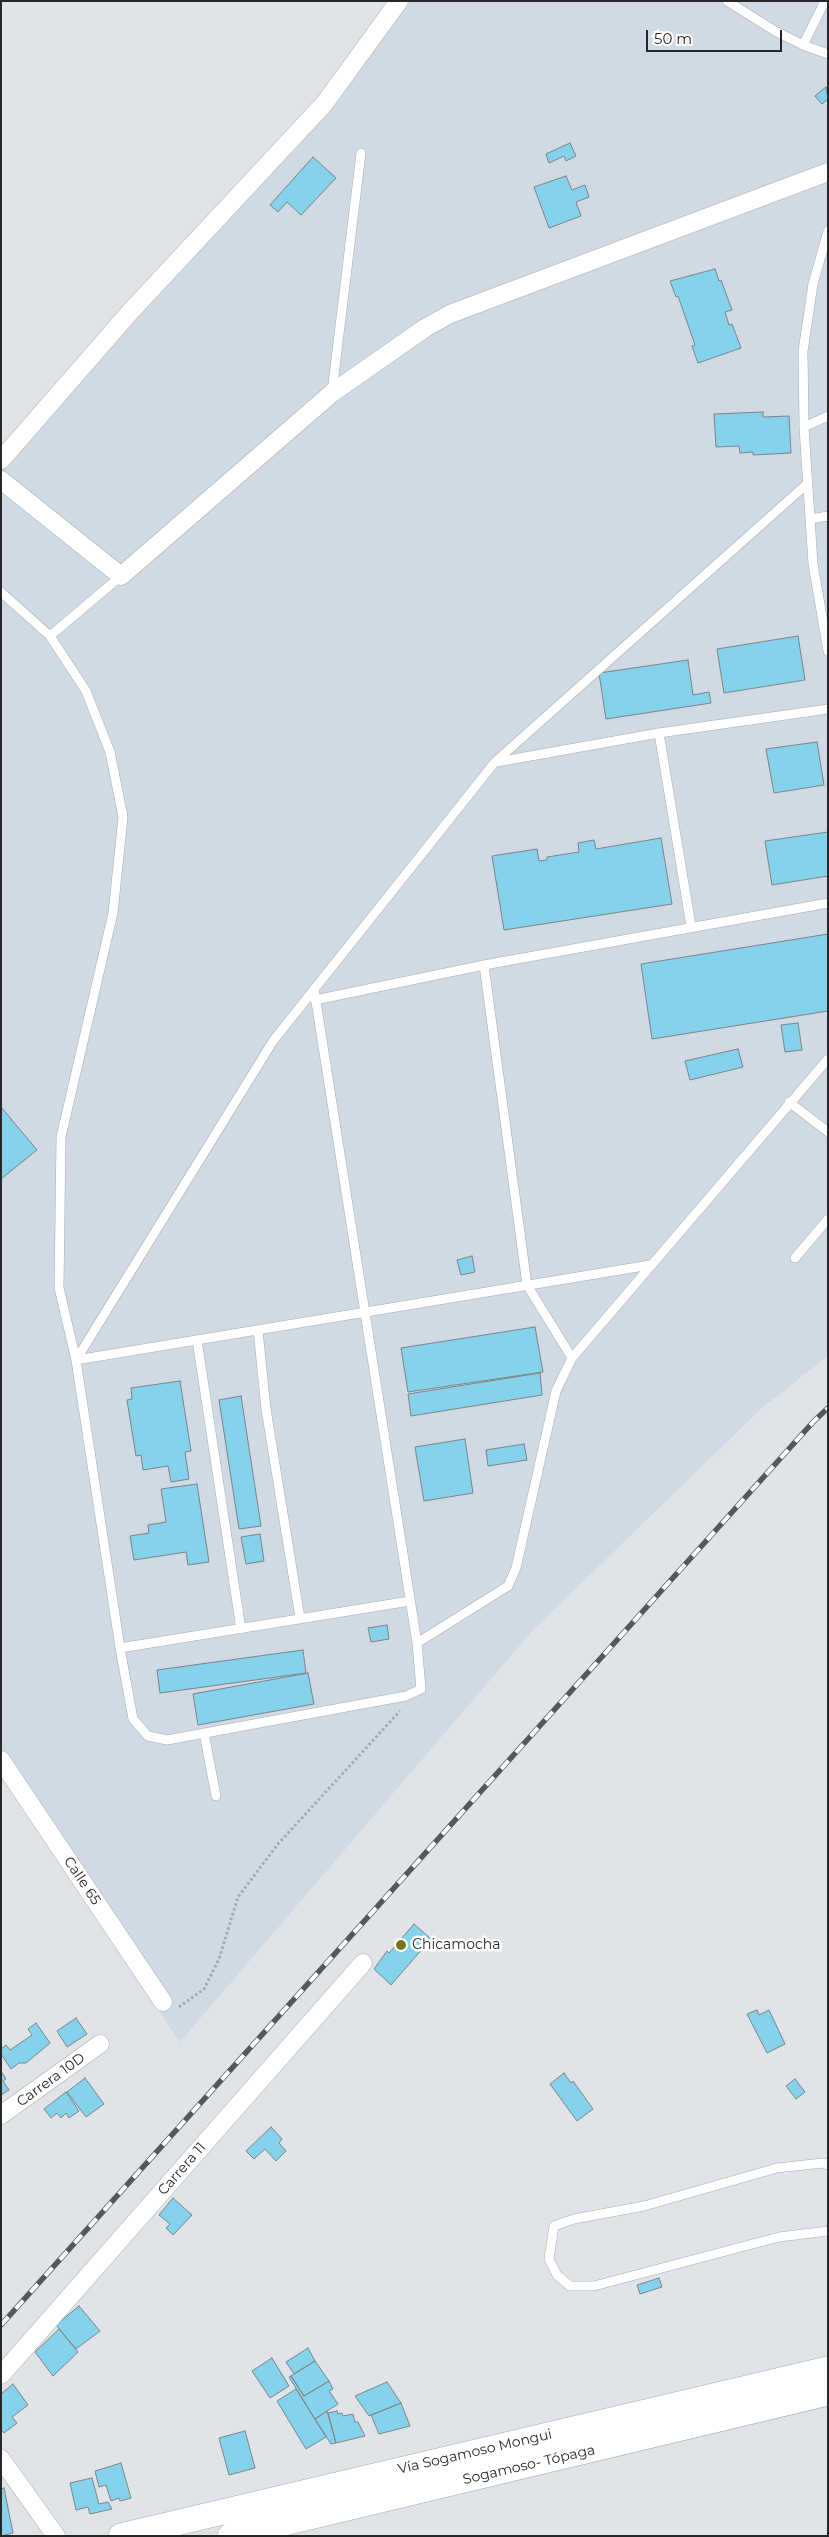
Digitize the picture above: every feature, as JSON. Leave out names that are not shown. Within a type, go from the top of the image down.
[{"type":"main road","name":"Vía Sogamoso Mongui","points":[[121,2536],[828,2369]]},
{"type":"main road","name":"Sogamoso- Tópaga","points":[[230,2536],[828,2393]]},
{"type":"street","points":[[1,460],[130,312],[324,104],[400,1]]},
{"type":"street","points":[[1,480],[121,576],[332,393],[425,328],[450,314],[828,172]]},
{"type":"street","name":"Calle 65","points":[[1,1760],[163,2002]]},
{"type":"street","name":"Carrera 11","points":[[1,2375],[363,1963]]},
{"type":"street","name":"Carrera 10D","points":[[1,2115],[100,2044]]},
{"type":"street","points":[[1,2459],[56,2536]]},
{"type":"lane","points":[[727,1],[775,31],[803,45],[828,54]]},
{"type":"lane","points":[[803,45],[825,1]]},
{"type":"lane","points":[[332,393],[361,153]]},
{"type":"lane","points":[[828,231],[813,284],[804,351],[804,426],[813,564],[828,651]]},
{"type":"lane","points":[[804,426],[828,416]]},
{"type":"lane","points":[[76,1360],[273,1041],[495,762],[808,483]]},
{"type":"lane","points":[[810,519],[828,516]]},
{"type":"lane","points":[[50,636],[121,576]]},
{"type":"lane","points":[[1,592],[50,636],[86,692],[110,752],[123,817],[113,913],[62,1136],[59,1288],[76,1360],[120,1648],[133,1719],[148,1736],[167,1740],[406,1696],[421,1688],[417,1643],[314,989]]},
{"type":"lane","points":[[495,762],[659,733],[828,709]]},
{"type":"lane","points":[[659,733],[691,926]]},
{"type":"lane","points":[[315,1000],[484,965],[691,926],[828,903]]},
{"type":"lane","points":[[484,965],[527,1285],[572,1358]]},
{"type":"lane","points":[[417,1643],[508,1586],[516,1568],[556,1391],[572,1358],[789,1102],[828,1059]]},
{"type":"lane","points":[[789,1102],[828,1132]]},
{"type":"lane","points":[[795,1258],[828,1219]]},
{"type":"lane","points":[[76,1360],[650,1265]]},
{"type":"lane","points":[[258,1330],[266,1409],[300,1618]]},
{"type":"lane","points":[[197,1340],[241,1629]]},
{"type":"lane","points":[[120,1648],[410,1601]]},
{"type":"lane","points":[[204,1733],[216,1796]]},
{"type":"lane","points":[[828,2165],[823,2163],[777,2168],[644,2206],[574,2219],[554,2226],[549,2259],[557,2275],[570,2286],[594,2286],[779,2237],[828,2231]]},
{"type":"path","points":[[163,2002],[171,2009],[180,2007],[204,1989],[219,1959],[238,1897],[278,1844],[421,1688]]},
{"type":"shaded area","points":[[395,1],[828,1],[828,1356],[763,1407],[533,1630],[180,2042],[1,1777],[1,465],[318,108]]},
{"type":"building","points":[[826,87],[828,99],[822,104],[815,96]]},
{"type":"building","points":[[570,143],[576,156],[566,161],[564,156],[549,163],[546,154]]},
{"type":"building","points":[[313,157],[336,178],[301,215],[287,202],[278,212],[270,205]]},
{"type":"building","points":[[566,176],[572,190],[585,185],[589,197],[576,202],[581,216],[549,228],[534,187]]},
{"type":"building","points":[[715,269],[732,310],[725,312],[729,325],[732,324],[741,348],[698,363],[692,346],[695,345],[678,296],[676,297],[670,281]]},
{"type":"building","points":[[763,412],[763,417],[789,416],[791,453],[753,455],[753,452],[740,453],[739,446],[716,447],[714,414]]},
{"type":"building","points":[[798,636],[805,680],[724,693],[717,649]]},
{"type":"building","points":[[688,660],[693,695],[709,692],[711,703],[606,719],[599,673]]},
{"type":"building","points":[[817,742],[824,785],[774,793],[766,749]]},
{"type":"building","points":[[828,832],[828,876],[772,885],[765,841]]},
{"type":"building","points":[[661,838],[672,904],[504,930],[492,856],[537,849],[539,861],[547,860],[547,857],[579,852],[578,843],[594,840],[596,849]]},
{"type":"building","points":[[828,934],[828,1011],[652,1039],[641,964]]},
{"type":"building","points":[[798,1023],[802,1050],[785,1052],[781,1025]]},
{"type":"building","points":[[738,1049],[743,1067],[690,1080],[685,1061]]},
{"type":"building","points":[[1,1107],[37,1150],[1,1179]]},
{"type":"building","points":[[472,1256],[475,1272],[461,1275],[457,1260]]},
{"type":"building","points":[[535,1327],[543,1372],[408,1392],[401,1348]]},
{"type":"building","points":[[540,1373],[542,1395],[411,1416],[408,1394]]},
{"type":"building","points":[[180,1381],[191,1451],[185,1452],[189,1479],[171,1482],[168,1466],[143,1470],[141,1455],[136,1456],[127,1400],[132,1399],[131,1388]]},
{"type":"building","points":[[241,1396],[261,1526],[239,1529],[219,1400]]},
{"type":"building","points":[[465,1439],[473,1493],[424,1501],[415,1447]]},
{"type":"building","points":[[524,1444],[527,1460],[488,1466],[486,1450]]},
{"type":"building","points":[[197,1484],[209,1562],[188,1565],[186,1552],[134,1560],[130,1536],[149,1533],[148,1525],[166,1522],[161,1489]]},
{"type":"building","points":[[260,1534],[264,1561],[246,1564],[241,1537]]},
{"type":"building","points":[[387,1625],[389,1639],[371,1642],[368,1628]]},
{"type":"building","points":[[303,1650],[306,1673],[160,1693],[157,1670]]},
{"type":"building","points":[[308,1673],[314,1704],[198,1725],[193,1694]]},
{"type":"building","points":[[414,1924],[431,1939],[391,1985],[374,1969],[387,1951],[389,1953]]},
{"type":"building","points":[[757,2010],[759,2015],[769,2010],[785,2044],[767,2053],[747,2014]]},
{"type":"building","points":[[76,2018],[87,2034],[67,2047],[57,2031]]},
{"type":"building","points":[[36,2023],[50,2043],[26,2063],[19,2063],[11,2069],[1,2054],[1,2049],[6,2045],[10,2050],[32,2035],[28,2029]]},
{"type":"building","points":[[1,2071],[6,2079],[3,2081],[9,2090],[1,2095]]},
{"type":"building","points":[[564,2073],[571,2083],[573,2081],[593,2109],[577,2121],[550,2084]]},
{"type":"building","points":[[85,2078],[104,2104],[86,2117],[67,2092]]},
{"type":"building","points":[[795,2079],[805,2092],[796,2099],[786,2086]]},
{"type":"building","points":[[66,2092],[79,2111],[69,2118],[66,2113],[61,2118],[57,2113],[51,2118],[44,2109]]},
{"type":"building","points":[[271,2127],[282,2139],[279,2143],[286,2151],[276,2161],[265,2149],[254,2159],[246,2151]]},
{"type":"building","points":[[173,2198],[192,2215],[173,2235],[166,2228],[170,2224],[159,2215]]},
{"type":"building","points":[[659,2278],[662,2287],[640,2294],[637,2285]]},
{"type":"building","points":[[79,2306],[100,2331],[76,2349],[56,2325]]},
{"type":"building","points":[[59,2329],[78,2352],[53,2376],[35,2352]]},
{"type":"building","points":[[308,2348],[315,2361],[294,2374],[286,2362]]},
{"type":"building","points":[[272,2358],[289,2386],[270,2398],[252,2371]]},
{"type":"building","points":[[315,2361],[329,2381],[304,2396],[291,2376]]},
{"type":"building","points":[[291,2376],[304,2396],[329,2381],[333,2389],[329,2391],[338,2404],[315,2419],[289,2377]]},
{"type":"building","points":[[387,2382],[401,2403],[369,2416],[355,2396]]},
{"type":"building","points":[[13,2384],[28,2405],[12,2417],[17,2423],[4,2433],[1,2429],[1,2394]]},
{"type":"building","points":[[296,2389],[326,2437],[306,2449],[277,2401]]},
{"type":"building","points":[[401,2403],[410,2426],[379,2434],[371,2415]]},
{"type":"building","points":[[327,2411],[336,2443],[331,2444],[315,2419]]},
{"type":"building","points":[[337,2411],[338,2414],[342,2413],[343,2416],[353,2414],[355,2422],[358,2422],[365,2436],[336,2443],[328,2413]]},
{"type":"building","points":[[245,2431],[255,2468],[229,2475],[219,2438]]},
{"type":"building","points":[[121,2463],[131,2498],[120,2501],[119,2498],[111,2501],[106,2485],[99,2487],[95,2471]]},
{"type":"building","points":[[92,2478],[99,2504],[108,2502],[112,2509],[90,2514],[88,2507],[76,2510],[70,2483]]},
{"type":"building","points":[[4,2488],[13,2533],[1,2536],[1,2489]]},
{"type":"railway","points":[[1,2325],[814,1421],[828,1408]]},
{"type":"place","name":"Chicamocha","points":[[401,1945]]}]
